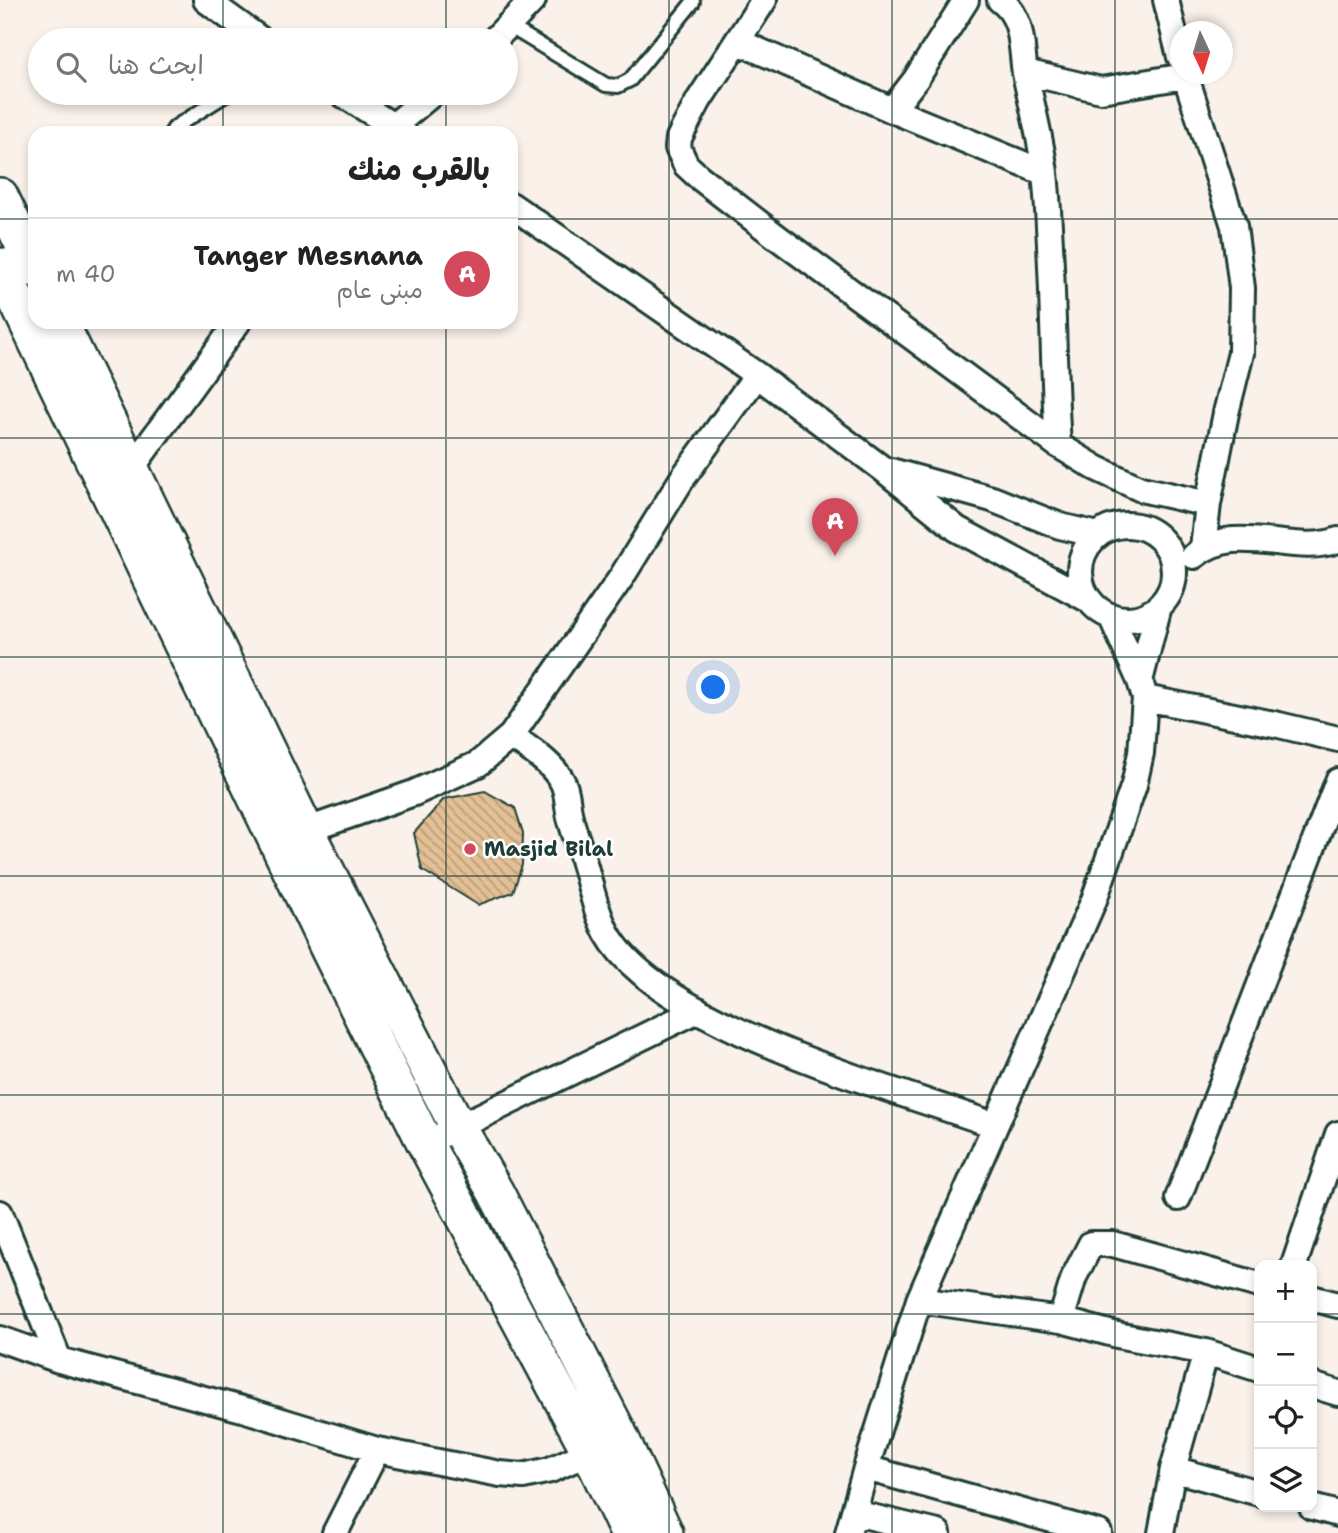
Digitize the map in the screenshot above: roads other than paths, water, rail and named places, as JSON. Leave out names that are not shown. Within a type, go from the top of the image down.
[{"type":"main road","points":[[0,196],[10,271],[28,307]]},
{"type":"main road","points":[[39,329],[291,836],[496,1193],[618,1432],[665,1533]]},
{"type":"main road","points":[[63,329],[131,469],[425,1143],[590,1452],[628,1533]]},
{"type":"street","points":[[206,0],[244,28]]},
{"type":"street","points":[[506,28],[533,0]]},
{"type":"street","points":[[764,0],[699,100],[679,138],[680,154],[686,164],[777,237],[1058,445],[1096,468],[1140,489],[1208,504]]},
{"type":"street","points":[[892,110],[916,79],[965,0]]},
{"type":"street","points":[[1000,0],[1011,11],[1021,35],[1025,72],[1045,173],[1058,445]]},
{"type":"street","points":[[1166,0],[1171,21]]},
{"type":"street","points":[[739,42],[892,110],[1045,173]]},
{"type":"street","points":[[1025,72],[1101,90],[1170,72]]},
{"type":"street","points":[[938,1533],[852,1523],[866,1468],[919,1300],[1098,887],[1134,785],[1141,753],[1142,690],[1160,606],[1191,555],[1208,504],[1241,353],[1242,288],[1234,226],[1188,84]]},
{"type":"street","points":[[358,105],[387,126]]},
{"type":"street","points":[[399,126],[421,105]]},
{"type":"street","points":[[518,210],[757,375],[883,469],[957,529],[1090,600]]},
{"type":"street","points":[[131,469],[233,329]]},
{"type":"street","points":[[291,836],[414,793],[478,764],[511,736],[621,578],[682,479],[757,375]]},
{"type":"street","points":[[883,469],[992,499],[1059,526],[1098,535]]},
{"type":"street","points":[[1160,606],[1149,614],[1123,619],[1099,610],[1083,589],[1080,576],[1081,560],[1087,546],[1109,528],[1136,526],[1149,530],[1169,549],[1191,555],[1217,543],[1244,539],[1314,546],[1338,540]]},
{"type":"street","points":[[1111,616],[1142,690]]},
{"type":"street","points":[[1142,690],[1338,739]]},
{"type":"street","points":[[511,736],[548,764],[563,783],[593,898],[607,933],[625,959],[648,980],[698,1010],[783,1051],[994,1125]]},
{"type":"street","points":[[1178,1198],[1338,781]]},
{"type":"street","points":[[425,1143],[698,1010]]},
{"type":"street","points":[[1296,1260],[1338,1134]]},
{"type":"street","points":[[0,1213],[59,1360]]},
{"type":"street","points":[[1061,1320],[1074,1277],[1091,1244],[1113,1244],[1254,1284]]},
{"type":"street","points":[[1317,1299],[1338,1305]]},
{"type":"street","points":[[919,1300],[1061,1320],[1117,1335],[1206,1352],[1254,1366]]},
{"type":"street","points":[[0,1339],[59,1360],[246,1410],[377,1450],[474,1470],[523,1476],[550,1470],[590,1452],[618,1432]]},
{"type":"street","points":[[1161,1533],[1173,1469],[1206,1352]]},
{"type":"street","points":[[1315,1386],[1338,1393]]},
{"type":"street","points":[[335,1533],[377,1450]]},
{"type":"street","points":[[866,1468],[1099,1533]]},
{"type":"street","points":[[1173,1469],[1254,1492]]},
{"type":"street","points":[[1317,1508],[1338,1514]]},
{"type":"lane","points":[[518,41],[606,85],[618,86],[630,80],[693,2]]},
{"type":"lane","points":[[177,126],[210,105]]},
{"type":"place","name":"Tanger Mesnana","points":[[835,556]]},
{"type":"place","name":"Masjid Bilal","points":[[470,849]]}]
